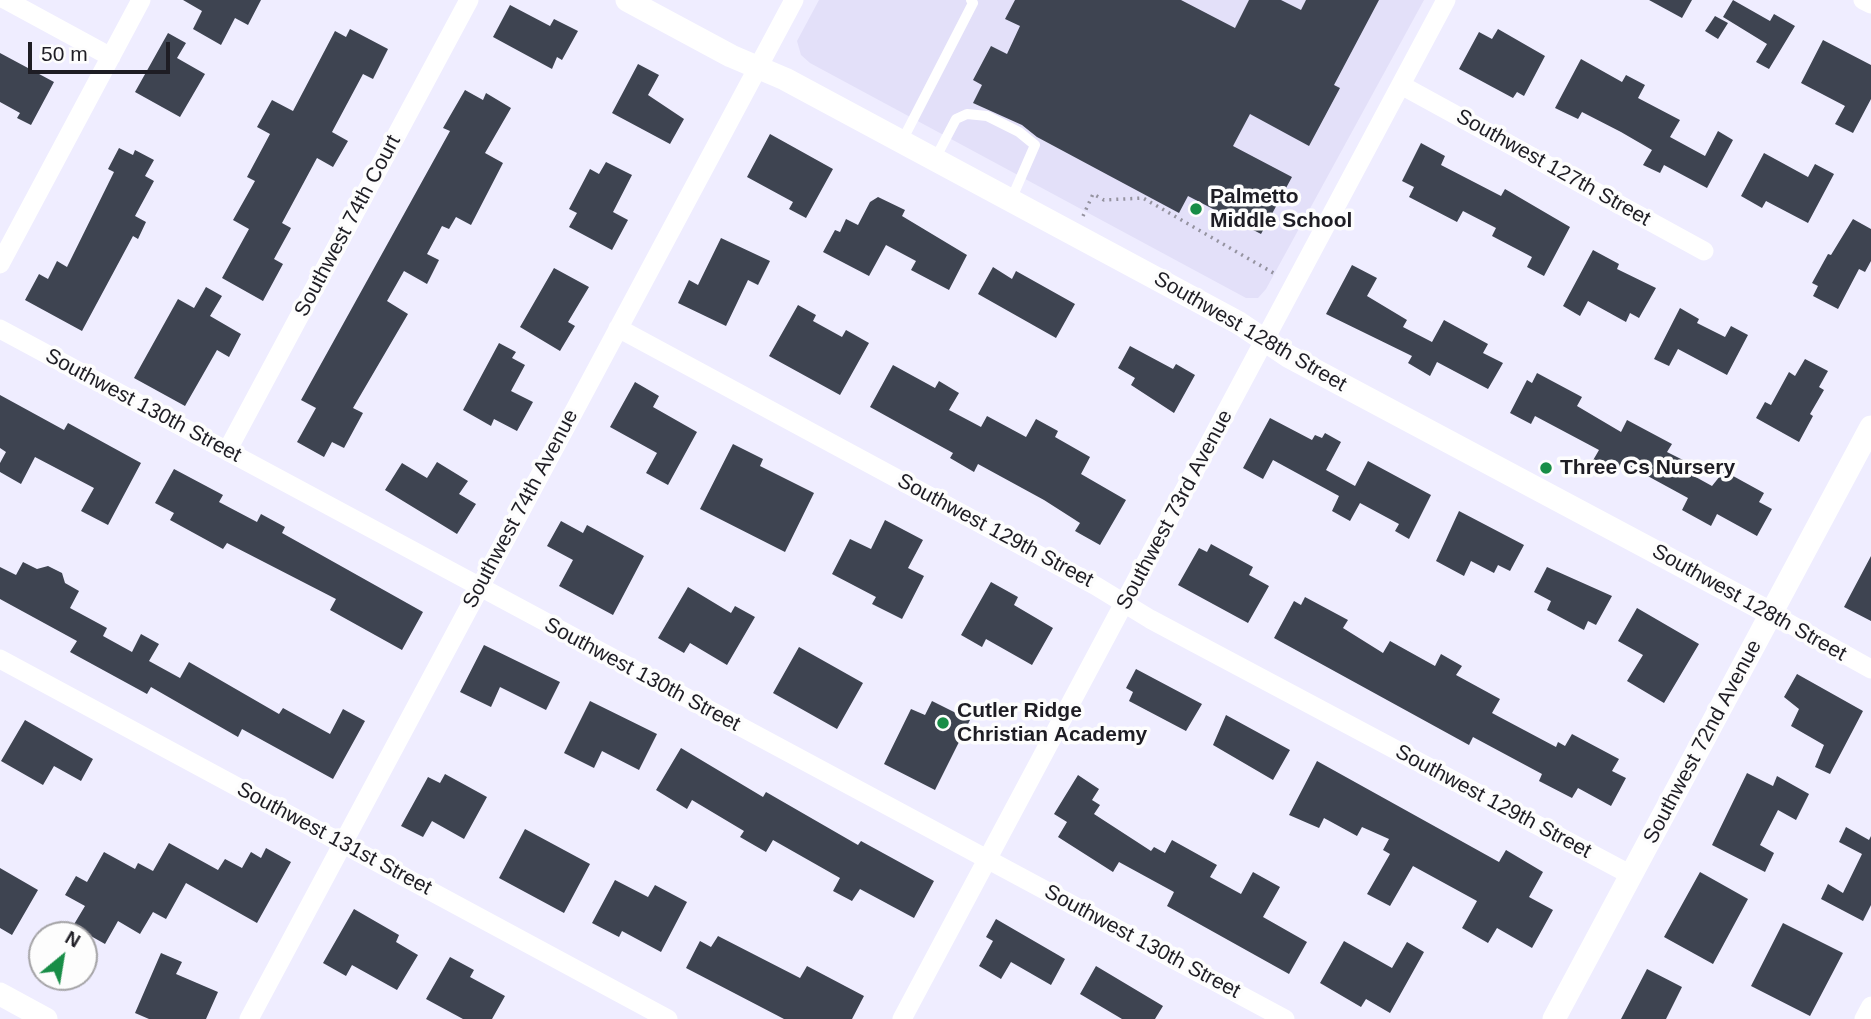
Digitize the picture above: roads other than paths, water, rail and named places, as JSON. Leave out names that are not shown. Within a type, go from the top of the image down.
[{"type":"street","points":[[6,0],[111,57]]},
{"type":"street","points":[[0,264],[141,0]]},
{"type":"street","name":"Southwest 74th Court","points":[[227,451],[468,0]]},
{"type":"street","name":"Southwest 128th Street","points":[[627,0],[1011,200],[1871,670]]},
{"type":"street","name":"Southwest 74th Avenue","points":[[249,1019],[793,0]]},
{"type":"street","name":"Southwest 73rd Avenue","points":[[902,1019],[1446,0]]},
{"type":"street","points":[[1863,0],[1871,4]]},
{"type":"street","name":"Southwest 127th Street","points":[[1401,85],[1704,251]]},
{"type":"street","name":"Southwest 129th Street","points":[[618,327],[1631,876]]},
{"type":"street","name":"Southwest 130th Street","points":[[0,329],[1285,1019]]},
{"type":"street","name":"Southwest 72nd Avenue","points":[[1554,1019],[1871,427]]},
{"type":"street","name":"Southwest 131st Street","points":[[0,659],[668,1019]]},
{"type":"street","points":[[0,994],[46,1019]]},
{"type":"street","points":[[1864,1019],[1871,1006]]},
{"type":"lane","points":[[901,141],[973,3],[971,0]]},
{"type":"lane","points":[[934,159],[956,119],[967,114],[987,116],[1019,132],[1035,145],[1011,200]]},
{"type":"place","name":"Palmetto Middle School","points":[[1196,209]]},
{"type":"place","name":"Three Cs Nursery","points":[[1546,468]]},
{"type":"place","name":"Cutler Ridge Christian Academy","points":[[943,723]]}]
